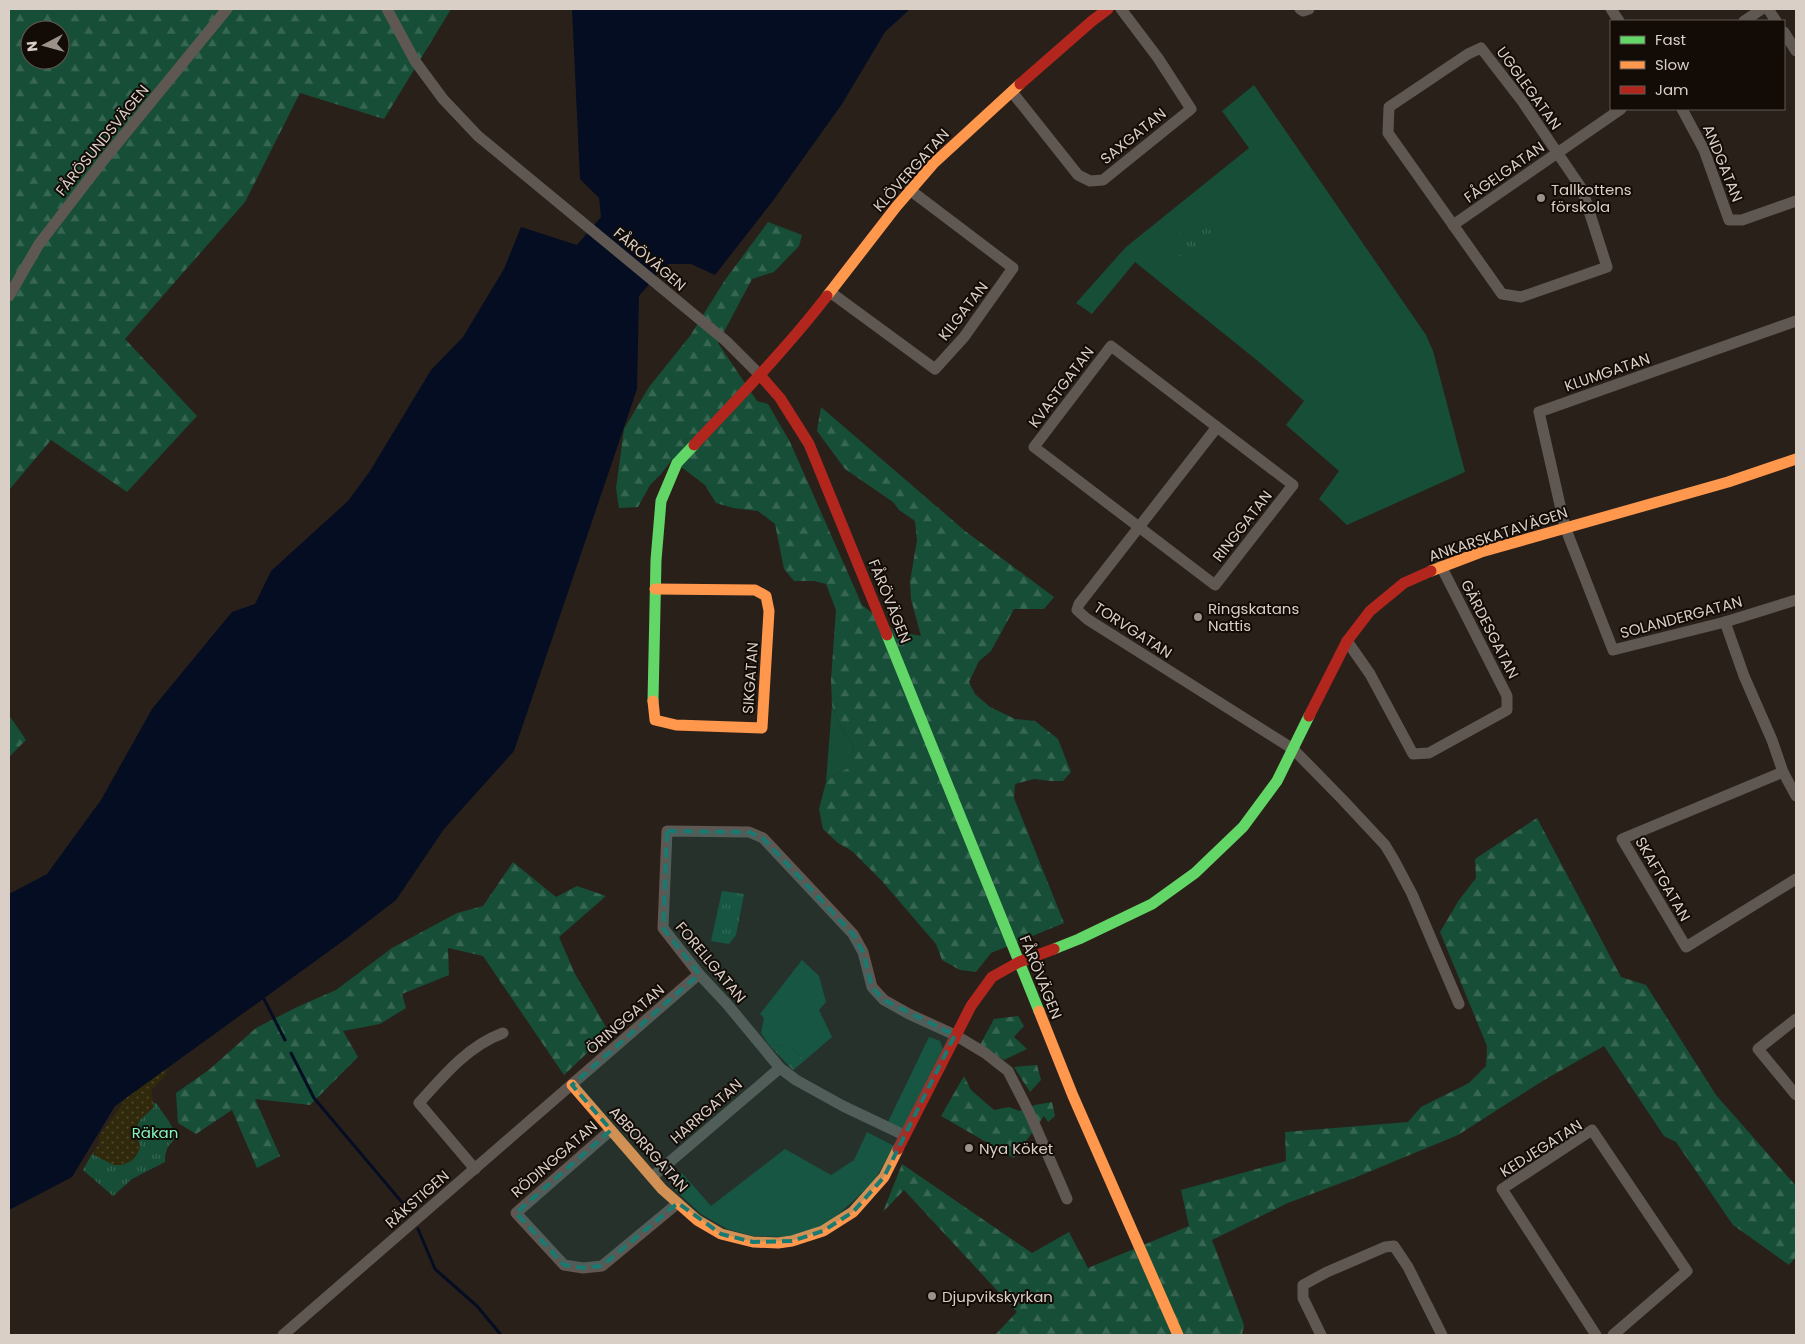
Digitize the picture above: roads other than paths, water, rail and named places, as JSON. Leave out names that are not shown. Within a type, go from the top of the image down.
[{"type":"street","name":"FÅRÖSUNDSVÄGEN","points":[[9,296],[39,244],[102,162],[227,9]]},
{"type":"street","name":"FÅRÖVÄGEN","points":[[387,9],[415,61],[443,100],[485,142],[726,341],[780,398],[809,444],[1077,1104],[1178,1335]]},
{"type":"street","name":"KLÖVERGATAN","points":[[760,375],[807,322],[910,190],[934,163],[1092,21],[1108,9]]},
{"type":"street","name":"SAXGATAN","points":[[1012,92],[1078,175],[1090,182],[1103,180],[1191,109],[1158,58],[1121,9]]},
{"type":"street","points":[[1300,9],[1303,11],[1309,9]]},
{"type":"street","points":[[1611,9],[1618,20]]},
{"type":"street","points":[[1746,20],[1762,9]]},
{"type":"street","points":[[1768,9],[1775,20]]},
{"type":"street","points":[[1785,34],[1796,51]]},
{"type":"street","name":"UGGLEGATAN","points":[[1453,225],[1388,133],[1389,106],[1468,54],[1481,48],[1558,153]]},
{"type":"street","name":"FÅGELGATAN","points":[[1453,225],[1620,110]]},
{"type":"street","name":"ANDGATAN","points":[[1683,110],[1704,150],[1729,220],[1742,220],[1796,202]]},
{"type":"street","points":[[1453,225],[1502,294],[1521,297],[1607,267],[1582,189],[1558,153]]},
{"type":"street","name":"KILGATAN","points":[[830,292],[935,369],[964,337],[1014,268],[910,190]]},
{"type":"street","name":"KLUMGATAN","points":[[1566,527],[1539,412],[1796,322]]},
{"type":"street","name":"KVASTGATAN","points":[[1138,528],[1034,447],[1111,346],[1217,427]]},
{"type":"street","name":"SIKGATAN","points":[[655,589],[755,590],[766,596],[769,611],[762,728],[676,725],[655,720],[653,707],[655,589],[660,501],[677,463],[760,375]]},
{"type":"street","name":"TORVGATAN","points":[[1217,427],[1079,604],[1077,610],[1087,619],[1293,749]]},
{"type":"street","name":"RINGGATAN","points":[[1138,528],[1215,585],[1293,485],[1217,427]]},
{"type":"street","name":"ANKARSKATAVÄGEN","points":[[1019,962],[1079,939],[1152,904],[1195,873],[1243,827],[1277,781],[1347,642],[1370,611],[1404,583],[1441,566],[1480,552],[1728,482],[1796,459]]},
{"type":"street","name":"SOLANDERGATAN","points":[[1566,527],[1613,650],[1725,622],[1796,600]]},
{"type":"street","name":"GÄRDESGATAN","points":[[1347,642],[1370,674],[1413,754],[1429,753],[1507,710],[1507,696],[1441,566]]},
{"type":"street","points":[[1725,622],[1744,676],[1772,740],[1783,772],[1796,796]]},
{"type":"street","points":[[1293,749],[1385,845],[1412,894],[1459,1004]]},
{"type":"street","name":"SKAFTGATAN","points":[[1783,772],[1622,839],[1686,946],[1796,879]]},
{"type":"street","name":"FORELLGATAN","points":[[904,1135],[844,1106],[796,1080],[780,1068],[699,974],[663,928],[667,831],[749,832],[763,838],[853,934],[863,952],[872,988],[884,1000],[955,1035]]},
{"type":"street","name":"ABBORRGATAN","points":[[572,1086],[662,1189],[697,1220],[721,1234],[753,1242],[792,1241],[823,1231],[853,1212],[884,1177],[971,1006],[992,977],[1019,962]]},
{"type":"street","name":"ÖRINGGATAN","points":[[572,1086],[699,974]]},
{"type":"street","points":[[1796,1019],[1758,1049],[1796,1095]]},
{"type":"street","points":[[476,1168],[420,1103],[450,1068],[487,1039],[503,1033]]},
{"type":"street","points":[[955,1035],[985,1053],[1008,1071],[1030,1114],[1067,1199]]},
{"type":"street","name":"HARRGATAN","points":[[652,1177],[780,1068]]},
{"type":"street","name":"RÄKSTIGEN","points":[[283,1335],[572,1086]]},
{"type":"street","name":"RÖDINGGATAN","points":[[611,1130],[516,1212],[558,1259],[564,1265],[583,1268],[602,1266],[678,1203]]},
{"type":"street","name":"KEDJEGATAN","points":[[1596,1335],[1502,1189],[1592,1130],[1687,1271],[1613,1335]]},
{"type":"street","points":[[1321,1335],[1303,1298],[1303,1285],[1327,1272],[1385,1247],[1394,1246],[1408,1267],[1442,1335]]},
{"type":"water","points":[[572,9],[910,9],[885,32],[842,104],[772,202],[715,275],[691,264],[669,264],[662,269],[639,296],[637,389],[514,751],[444,829],[396,900],[343,941],[115,1106],[72,1177],[9,1210],[9,894],[47,874],[101,800],[152,709],[232,612],[255,604],[271,571],[348,501],[370,471],[431,370],[463,337],[504,269],[521,227],[577,245],[601,217],[599,198],[580,179]]},
{"type":"waterway","points":[[264,999],[285,1040]]},
{"type":"waterway","points":[[291,1053],[314,1098],[411,1213]]},
{"type":"waterway","points":[[418,1229],[435,1269],[477,1306],[501,1335]]},
{"type":"place","name":"Tallkottens förskola","points":[[1541,198]]},
{"type":"place","name":"Ringskatans Nattis","points":[[1198,617]]},
{"type":"place","name":"Nya Köket","points":[[969,1148]]},
{"type":"place","name":"Djupvikskyrkan","points":[[932,1296]]},
{"type":"park label","name":"Räkan","points":[[155,1132]]}]
